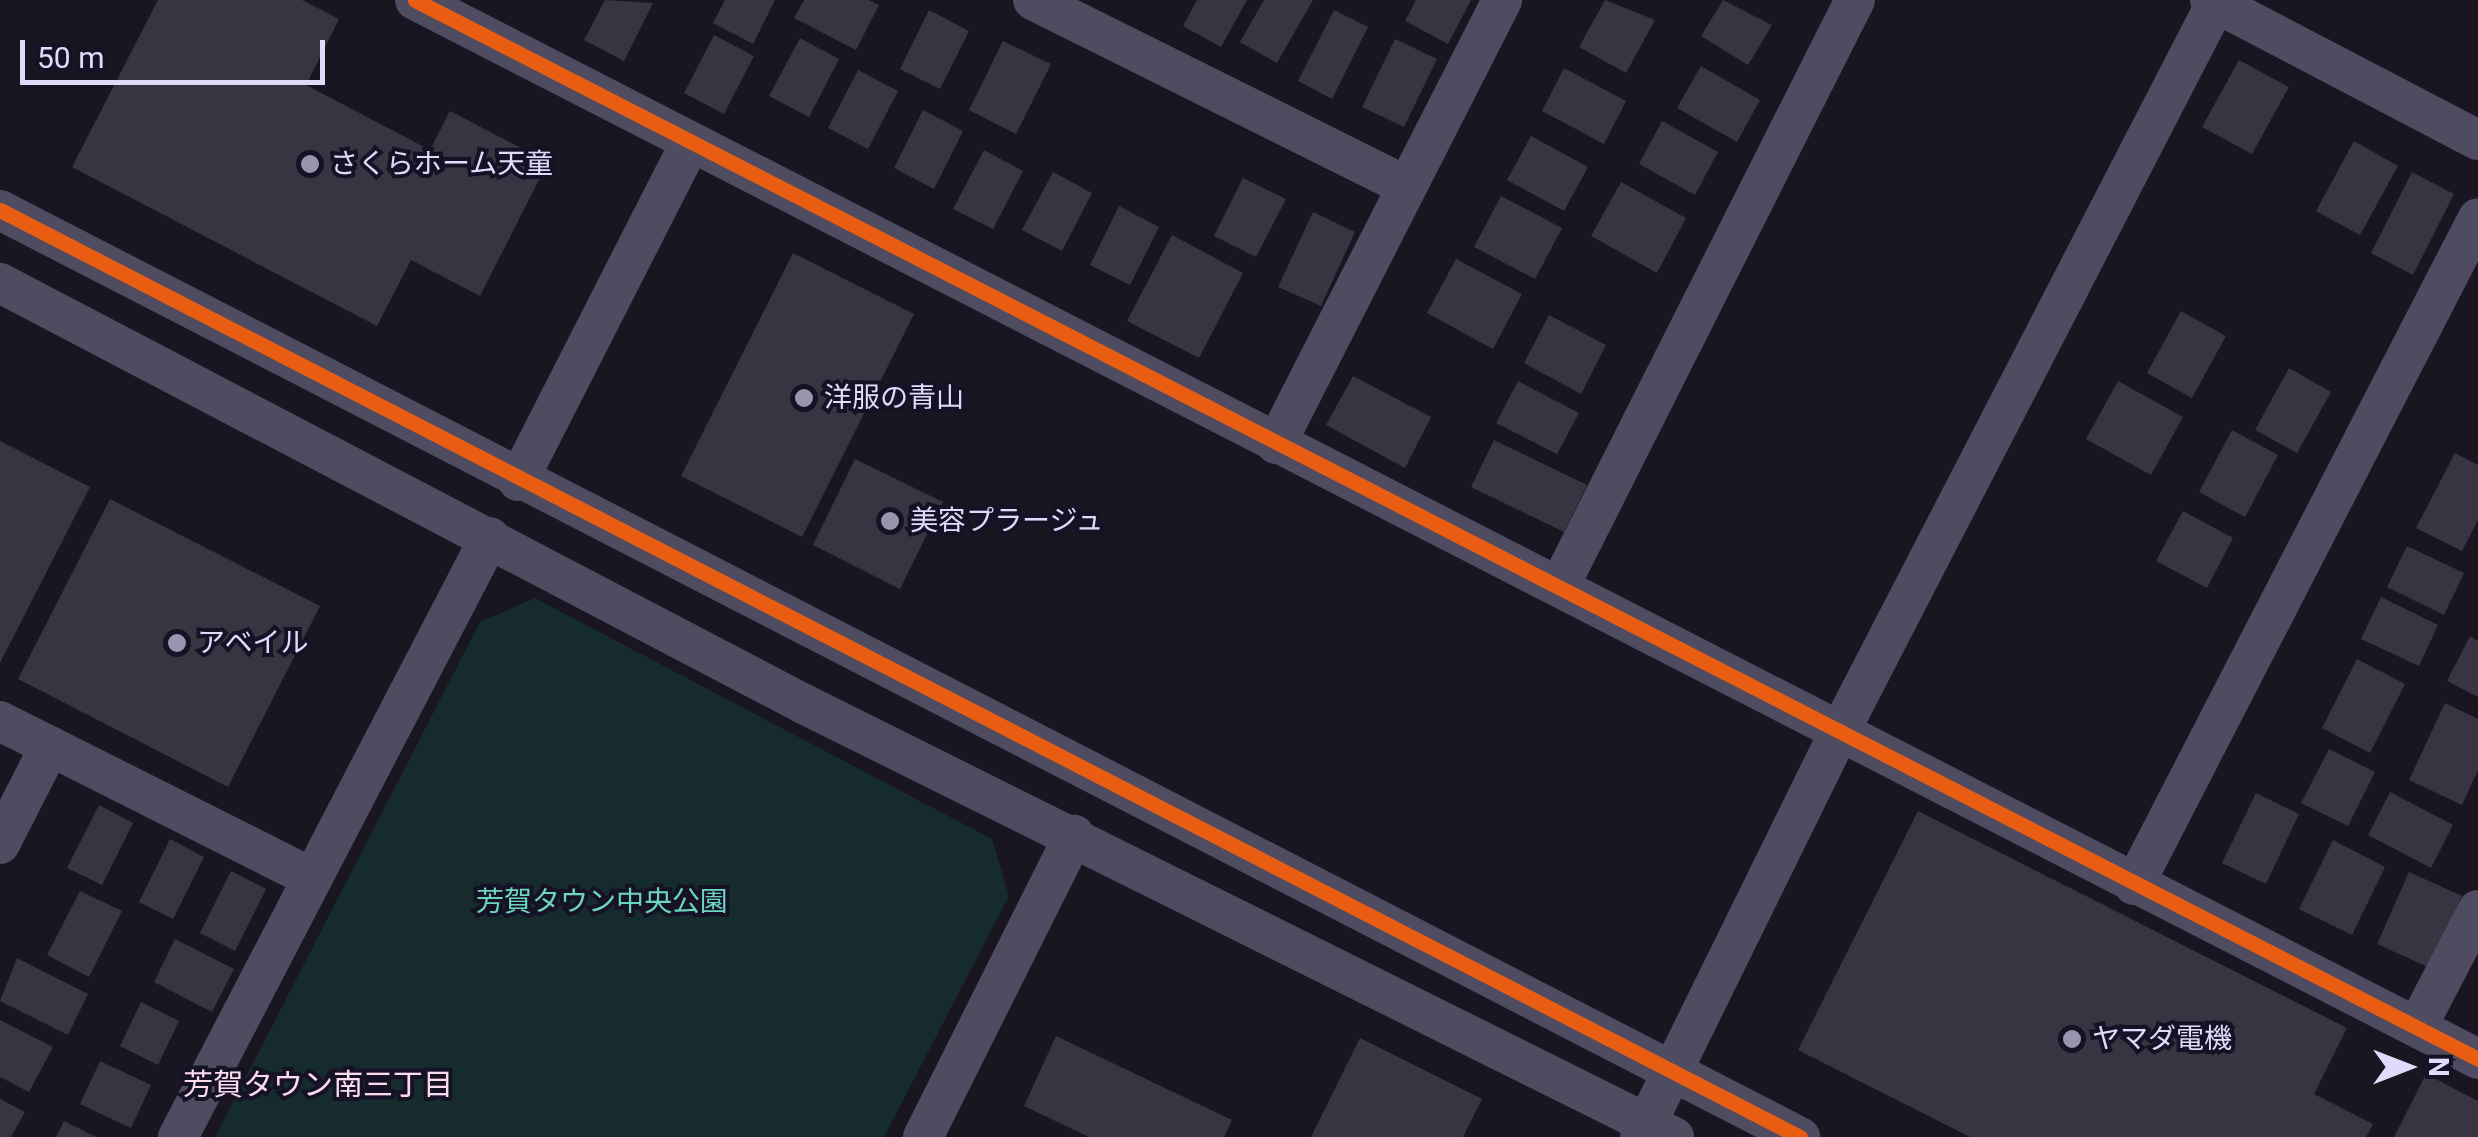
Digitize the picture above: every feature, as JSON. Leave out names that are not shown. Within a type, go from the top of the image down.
[{"type":"street","points":[[415,0],[690,146],[1560,585],[2134,885],[2478,1058]]},
{"type":"street","points":[[1033,0],[1404,185]]},
{"type":"street","points":[[1276,444],[1404,185],[1502,0]]},
{"type":"street","points":[[1560,585],[1855,0]]},
{"type":"street","points":[[0,282],[804,704],[1074,835],[1654,1132],[1673,1072],[1840,732],[2213,2],[2478,140]]},
{"type":"street","points":[[518,481],[690,146]]},
{"type":"street","points":[[0,210],[518,481],[1800,1137]]},
{"type":"street","points":[[2134,885],[2478,218]]},
{"type":"street","points":[[178,1137],[490,537]]},
{"type":"street","points":[[0,721],[312,878]]},
{"type":"street","points":[[0,844],[50,746]]},
{"type":"street","points":[[923,1137],[1074,835]]},
{"type":"street","points":[[2417,1028],[2478,910]]},
{"type":"green space","name":"芳賀タウン中央公園","points":[[535,598],[992,839],[1009,896],[884,1137],[215,1137],[480,622]]},
{"type":"building","name":"さくらホーム天童","points":[[158,0],[302,0],[339,19],[306,85],[430,150],[450,111],[548,162],[480,296],[411,260],[377,326],[72,167]]},
{"type":"building","points":[[605,0],[653,3],[624,61],[584,40]]},
{"type":"building","points":[[725,0],[775,0],[753,44],[713,23]]},
{"type":"building","points":[[804,0],[869,0],[879,5],[856,50],[794,18]]},
{"type":"building","points":[[1197,0],[1247,0],[1221,47],[1183,26]]},
{"type":"building","points":[[1264,0],[1313,0],[1277,63],[1240,42]]},
{"type":"building","points":[[1416,0],[1471,0],[1448,44],[1405,21]]},
{"type":"building","points":[[1605,0],[1655,20],[1626,73],[1579,47]]},
{"type":"building","points":[[1723,0],[1772,25],[1748,65],[1701,36]]},
{"type":"building","points":[[929,10],[969,31],[940,89],[900,69]]},
{"type":"building","points":[[1334,10],[1368,27],[1332,99],[1298,81]]},
{"type":"building","points":[[714,35],[754,56],[724,114],[684,93]]},
{"type":"building","points":[[800,38],[839,59],[809,117],[769,96]]},
{"type":"building","points":[[1395,39],[1437,59],[1404,127],[1362,107]]},
{"type":"building","points":[[1003,41],[1051,64],[1016,134],[969,110]]},
{"type":"building","points":[[2239,60],[2289,87],[2252,154],[2202,127]]},
{"type":"building","points":[[1701,66],[1760,100],[1737,142],[1677,108]]},
{"type":"building","points":[[1564,68],[1626,101],[1604,144],[1542,111]]},
{"type":"building","points":[[858,70],[898,91],[868,149],[828,128]]},
{"type":"building","points":[[923,110],[963,131],[934,189],[894,168]]},
{"type":"building","points":[[1662,121],[1718,152],[1695,195],[1639,164]]},
{"type":"building","points":[[1531,136],[1588,167],[1564,211],[1507,180]]},
{"type":"building","points":[[2354,141],[2398,166],[2360,235],[2316,211]]},
{"type":"building","points":[[984,150],[1023,171],[993,229],[953,209]]},
{"type":"building","points":[[1053,172],[1092,193],[1062,251],[1022,230]]},
{"type":"building","points":[[2412,172],[2454,194],[2413,275],[2371,253]]},
{"type":"building","points":[[1243,178],[1286,199],[1256,257],[1214,236]]},
{"type":"building","points":[[1621,182],[1686,218],[1657,273],[1591,236]]},
{"type":"building","points":[[1501,196],[1562,228],[1535,279],[1474,247]]},
{"type":"building","points":[[1119,206],[1159,227],[1130,285],[1090,265]]},
{"type":"building","points":[[1313,212],[1355,232],[1321,306],[1278,287]]},
{"type":"building","points":[[1172,235],[1243,273],[1199,358],[1127,321]]},
{"type":"building","points":[[793,253],[914,314],[802,537],[681,476]]},
{"type":"building","points":[[1456,259],[1522,294],[1493,349],[1427,313]]},
{"type":"building","points":[[2181,311],[2226,336],[2192,398],[2147,373]]},
{"type":"building","points":[[1549,315],[1606,345],[1581,394],[1524,363]]},
{"type":"building","points":[[2289,368],[2331,392],[2297,453],[2255,430]]},
{"type":"building","points":[[1353,376],[1431,417],[1405,468],[1326,425]]},
{"type":"building","points":[[1518,381],[1579,413],[1557,454],[1496,423]]},
{"type":"building","points":[[2118,381],[2183,417],[2151,475],[2086,439]]},
{"type":"building","points":[[2232,430],[2278,455],[2245,517],[2199,492]]},
{"type":"building","points":[[1494,440],[1587,485],[1564,532],[1471,487]]},
{"type":"building","points":[[0,441],[90,487],[0,663]]},
{"type":"building","points":[[2455,453],[2478,465],[2478,520],[2462,551],[2416,528]]},
{"type":"building","points":[[855,459],[943,502],[900,589],[813,545]]},
{"type":"building","points":[[110,499],[320,606],[228,787],[18,679]]},
{"type":"building","points":[[2183,511],[2233,538],[2207,588],[2156,561]]},
{"type":"building","points":[[2407,546],[2464,573],[2444,615],[2387,587]]},
{"type":"building","points":[[2381,597],[2438,625],[2419,666],[2361,639]]},
{"type":"building","points":[[2470,636],[2478,641],[2478,697],[2447,681]]},
{"type":"building","points":[[2357,659],[2405,684],[2370,753],[2322,728]]},
{"type":"building","points":[[2445,703],[2478,719],[2478,770],[2462,805],[2409,780]]},
{"type":"building","points":[[2329,749],[2375,772],[2348,826],[2301,803]]},
{"type":"building","points":[[2390,792],[2453,825],[2431,868],[2368,835]]},
{"type":"building","points":[[2256,793],[2299,814],[2266,884],[2222,863]]},
{"type":"building","points":[[99,805],[133,823],[102,885],[67,868]]},
{"type":"building","points":[[1918,811],[2347,1028],[2314,1094],[2373,1124],[2366,1137],[1970,1137],[1798,1050]]},
{"type":"building","points":[[170,839],[204,857],[173,919],[139,902]]},
{"type":"building","points":[[2333,840],[2385,867],[2352,935],[2299,909]]},
{"type":"building","points":[[231,871],[266,889],[235,951],[200,933]]},
{"type":"building","points":[[2409,872],[2462,896],[2430,968],[2377,944]]},
{"type":"building","points":[[80,891],[122,911],[89,977],[47,955]]},
{"type":"building","points":[[175,939],[234,969],[212,1012],[154,982]]},
{"type":"building","points":[[17,958],[88,994],[68,1035],[0,1001]]},
{"type":"building","points":[[141,1002],[179,1021],[158,1065],[120,1046]]},
{"type":"building","points":[[0,1020],[53,1047],[29,1092],[0,1077]]},
{"type":"building","points":[[1056,1036],[1232,1120],[1224,1137],[1089,1137],[1024,1106]]},
{"type":"building","points":[[1360,1038],[1482,1099],[1463,1137],[1311,1137]]},
{"type":"building","points":[[100,1061],[151,1085],[131,1128],[80,1104]]},
{"type":"building","points":[[2426,1074],[2478,1101],[2478,1137],[2394,1137]]},
{"type":"building","points":[[0,1099],[25,1112],[11,1137],[0,1137]]},
{"type":"building","points":[[64,1121],[96,1137],[56,1137]]},
{"type":"cycle path","points":[[415,0],[2478,1059]]},
{"type":"cycle path","points":[[0,210],[1800,1137]]},
{"type":"place","name":"さくらホーム天童","points":[[310,164]]},
{"type":"place","name":"洋服の青山","points":[[804,398]]},
{"type":"place","name":"美容プラージュ","points":[[890,521]]},
{"type":"place","name":"アベイル","points":[[177,643]]},
{"type":"place","name":"ヤマダ電機","points":[[2072,1039]]},
{"type":"district","name":"芳賀タウン南三丁目","points":[[318,1085]]}]
